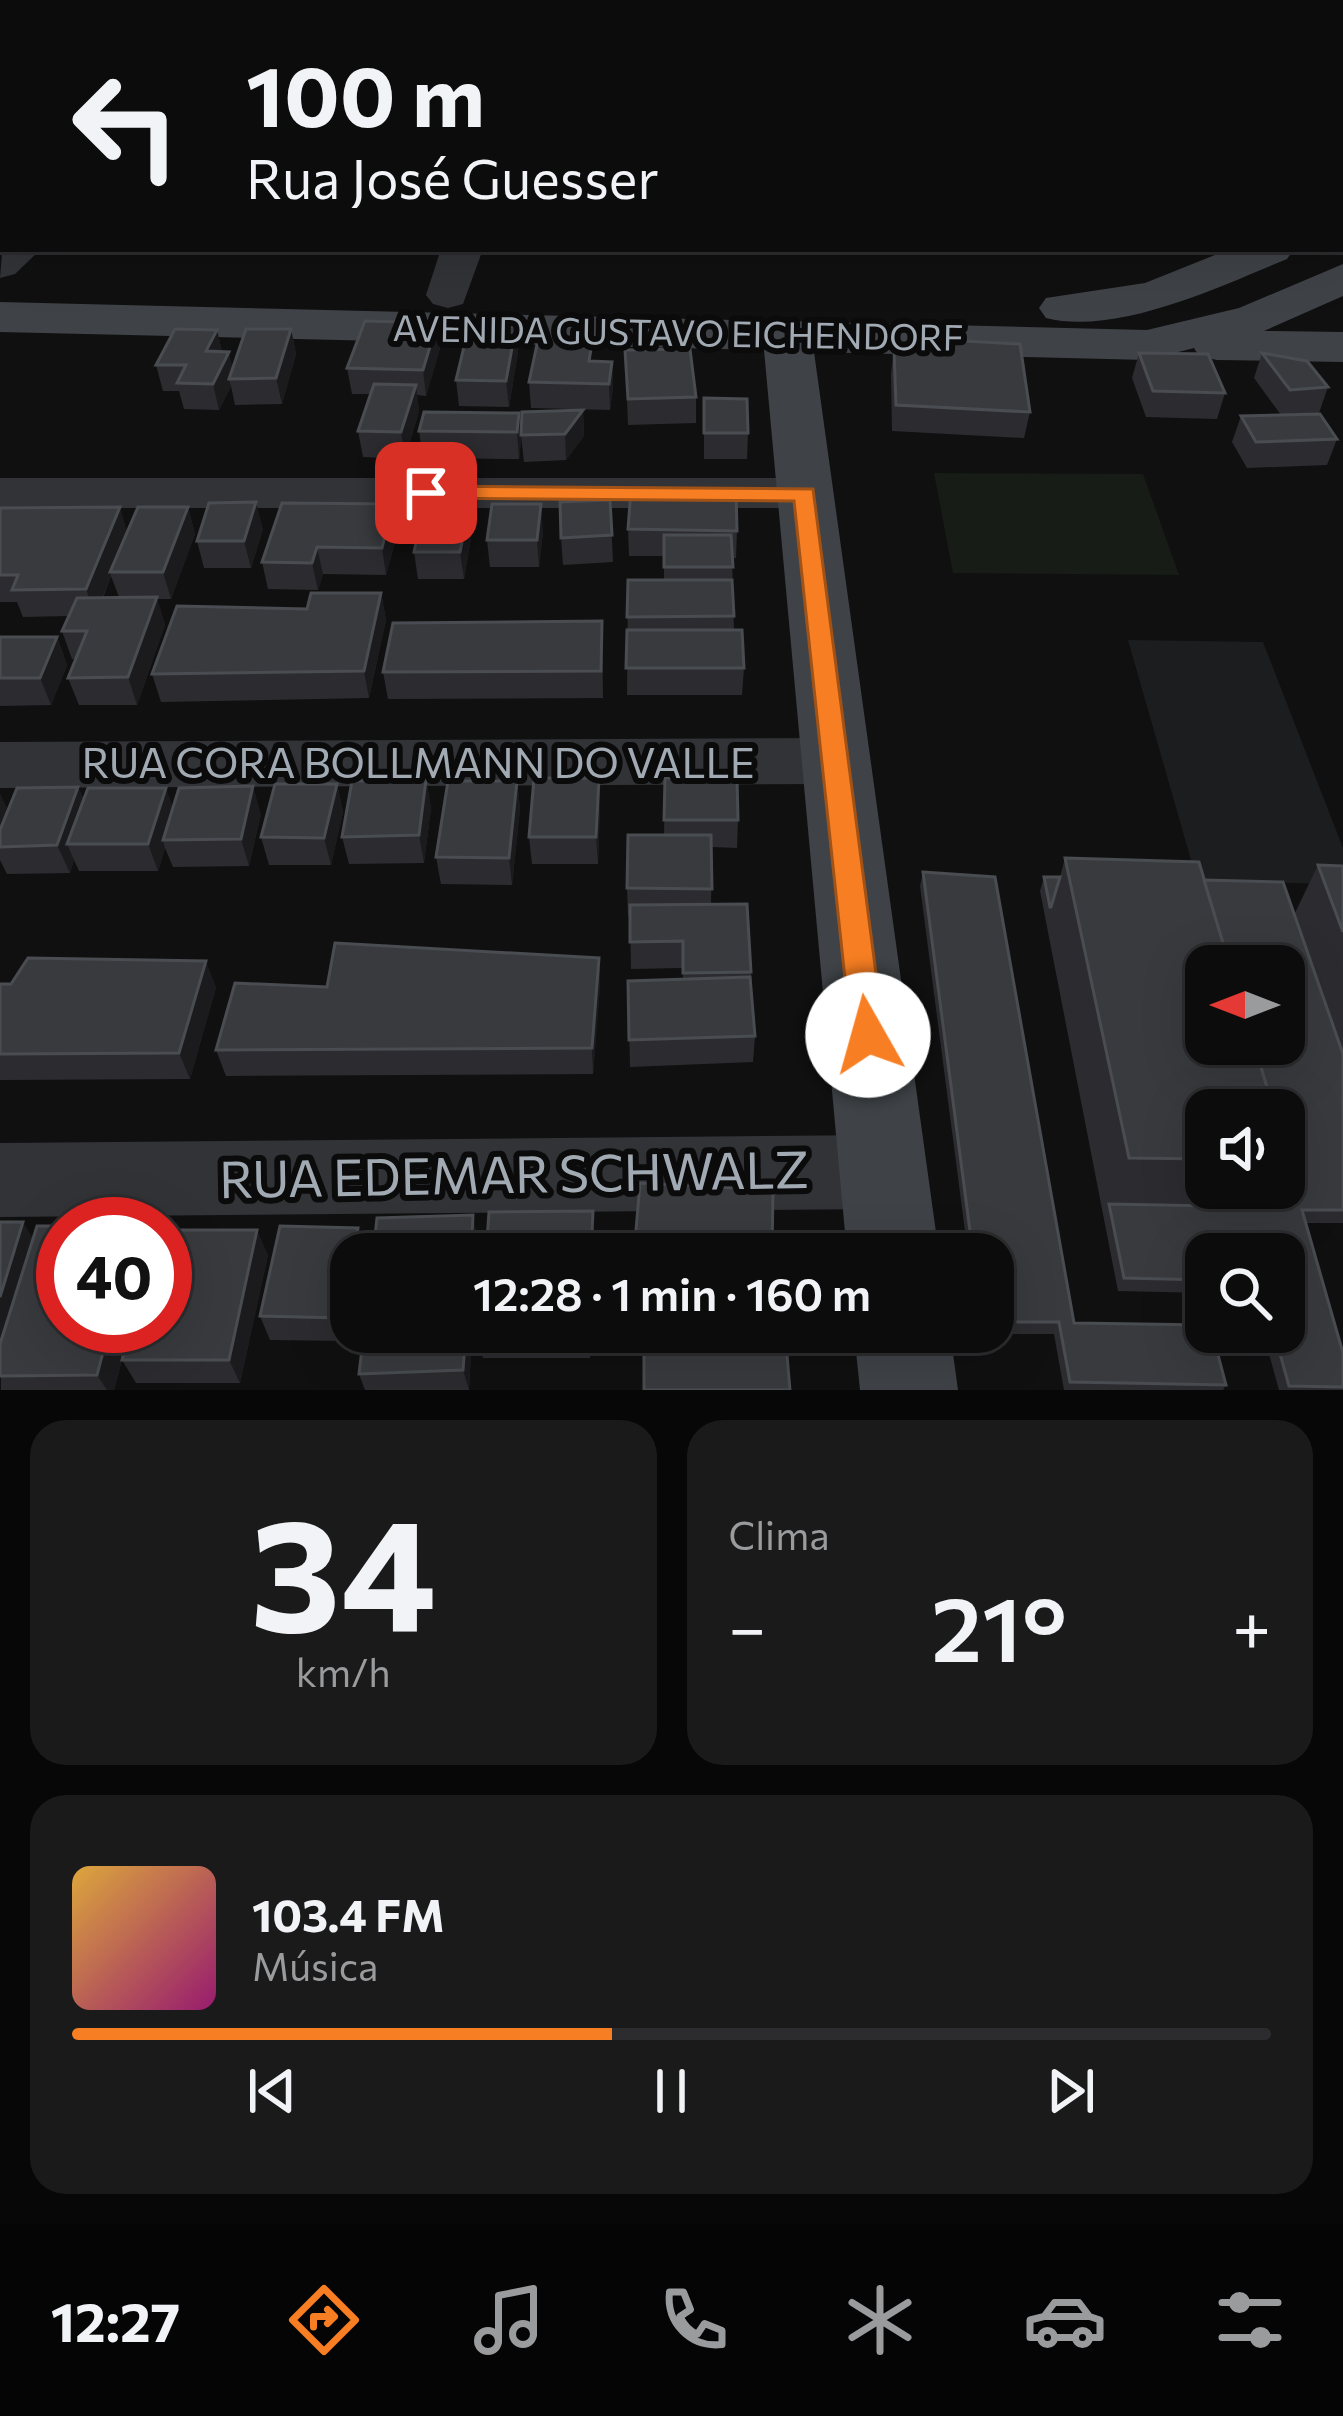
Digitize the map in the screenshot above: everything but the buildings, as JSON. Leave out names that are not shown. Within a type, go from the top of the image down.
[{"type":"street","points":[[448,295],[461,252]]},
{"type":"street","name":"AVENIDA GUSTAVO EICHENDORF","points":[[0,317],[90,303],[448,295],[1051,309],[1154,296],[1264,252]]},
{"type":"street","name":"AVENIDA GUSTAVO EICHENDORF","points":[[0,284],[90,303],[787,336],[1148,344],[1256,318],[1343,278]]},
{"type":"street","points":[[787,336],[891,1233]]},
{"type":"street","points":[[1148,344],[1343,347]]},
{"type":"street","points":[[0,493],[805,494]]},
{"type":"street","name":"RUA CORA BOLLMANN DO VALLE","points":[[0,765],[836,761]]},
{"type":"street","name":"RUA EDEMAR SCHWALZ","points":[[0,1180],[884,1172]]},
{"type":"street","points":[[905,1353],[909,1390]]},
{"type":"shaded area","points":[[934,473],[1143,474],[1179,575],[953,573]]},
{"type":"shaded area","points":[[1128,640],[1263,642],[1343,848],[1343,884],[1197,881]]},
{"type":"route","points":[[426,493],[805,494],[868,1035]]}]
